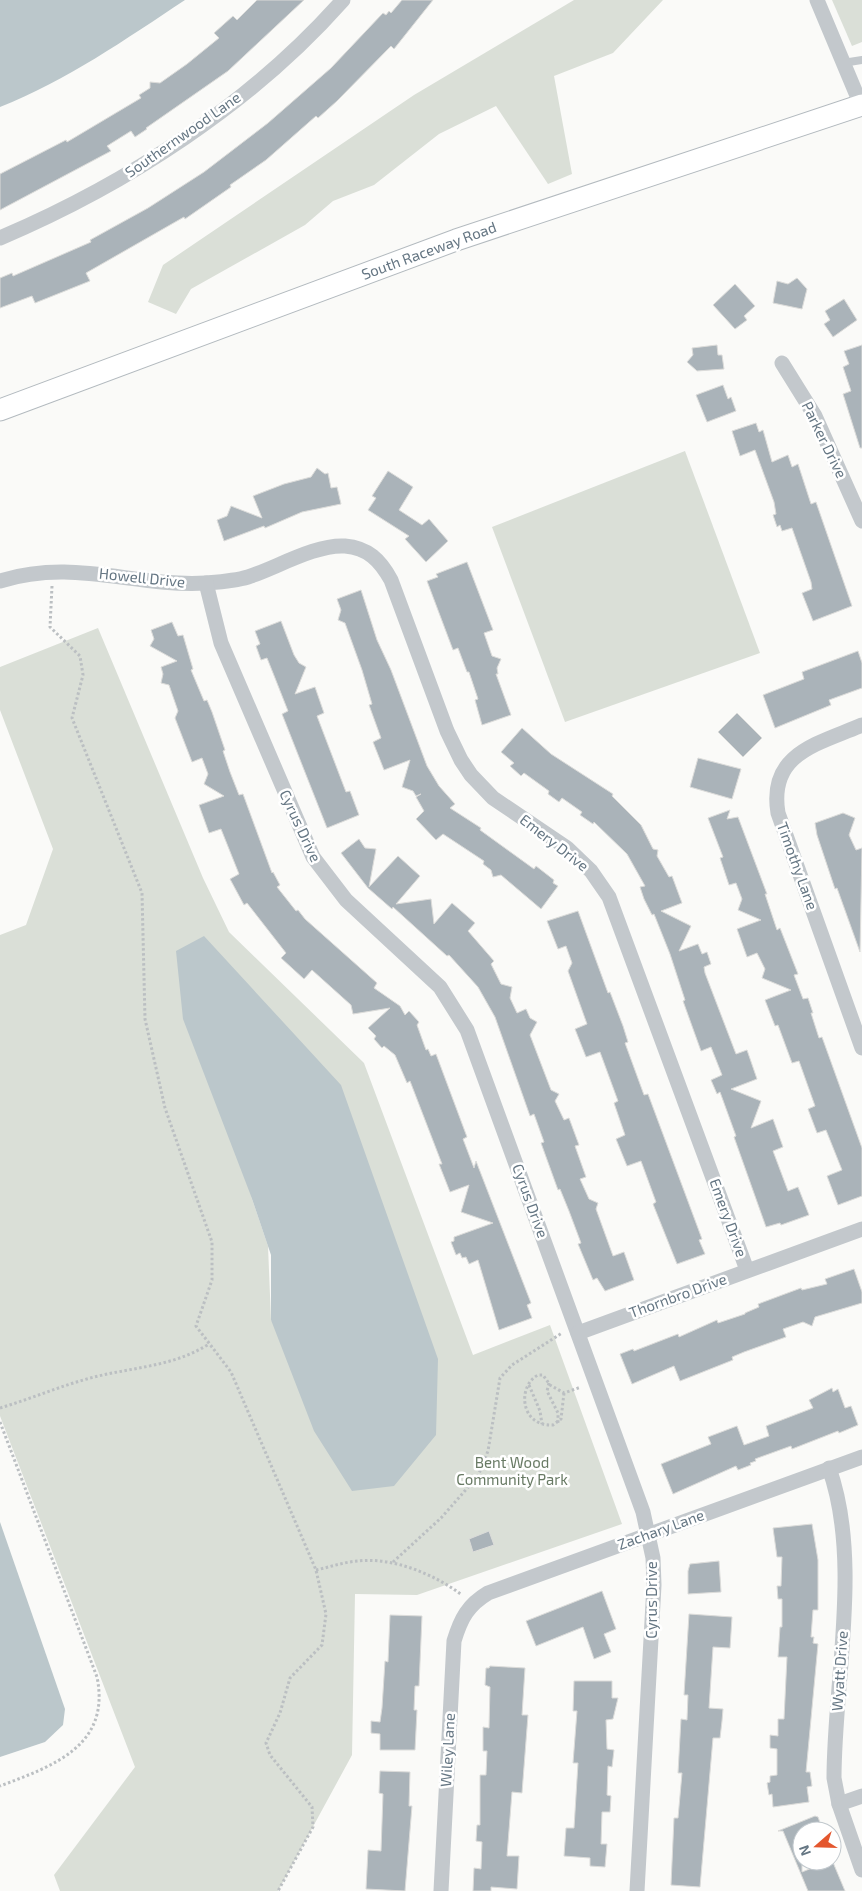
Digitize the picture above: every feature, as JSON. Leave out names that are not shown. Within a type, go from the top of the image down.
[{"type":"main road","name":"South Raceway Road","points":[[0,410],[456,240],[862,106]]},
{"type":"street","name":"Southernwood Lane","points":[[0,238],[44,219],[106,186],[197,128],[284,59],[343,0]]},
{"type":"street","points":[[817,0],[862,106]]},
{"type":"street","name":"Parker Drive","points":[[782,363],[815,416],[862,521]]},
{"type":"street","name":"Howell Drive","points":[[0,581],[51,570],[83,572],[164,583],[206,582],[246,578],[334,547],[356,547],[368,552]]},
{"type":"street","name":"Emery Drive","points":[[368,552],[384,566],[391,580],[447,731],[471,776],[493,798],[567,848],[591,871],[609,897],[747,1270]]},
{"type":"street","name":"Cyrus Drive","points":[[206,582],[221,643],[313,857],[346,900],[429,974],[450,1000],[463,1023],[643,1512],[653,1558],[654,1594],[637,1891]]},
{"type":"street","name":"Timothy Lane","points":[[862,725],[801,751],[790,760],[782,772],[777,785],[775,799],[778,813],[862,1048]]},
{"type":"street","name":"Thornbro Drive","points":[[577,1330],[862,1230]]},
{"type":"street","name":"Zachary Lane","points":[[469,1606],[488,1592],[862,1457]]},
{"type":"street","name":"Wyatt Drive","points":[[829,1468],[834,1482],[841,1530],[845,1578],[834,1778],[839,1804],[862,1870]]},
{"type":"street","name":"Wiley Lane","points":[[440,1891],[454,1640],[469,1606]]},
{"type":"street","points":[[839,1804],[862,1796]]},
{"type":"lane","points":[[844,63],[862,60]]},
{"type":"path","points":[[51,570],[50,627],[80,656],[83,676],[72,718],[142,893],[145,1019],[164,1108],[212,1242],[212,1280],[196,1326],[231,1372],[316,1570],[326,1614],[322,1645],[290,1678],[280,1713],[266,1743],[270,1755],[312,1807],[313,1827],[278,1891]]},
{"type":"path","points":[[393,1562],[441,1518],[478,1476],[488,1451],[500,1378],[512,1364],[557,1335],[577,1330]]},
{"type":"path","points":[[0,1408],[82,1380],[142,1369],[191,1356],[209,1344]]},
{"type":"path","points":[[538,1375],[543,1375],[564,1393],[561,1419],[558,1423],[550,1426],[542,1425],[536,1422],[526,1410],[524,1402],[529,1385],[538,1375]]},
{"type":"path","points":[[564,1393],[596,1381]]},
{"type":"path","points":[[549,1382],[547,1391],[558,1413],[558,1423]]},
{"type":"path","points":[[529,1385],[540,1411],[542,1425]]},
{"type":"path","points":[[0,1422],[98,1677],[101,1696],[94,1728],[76,1750],[49,1768],[0,1786]]},
{"type":"path","points":[[316,1570],[358,1561],[393,1562],[448,1585],[469,1606]]},
{"type":"green space","points":[[574,0],[663,0],[613,53],[554,76],[572,174],[548,184],[496,106],[439,134],[374,185],[333,201],[305,225],[191,289],[176,314],[148,302],[163,265],[414,95]]},
{"type":"green space","points":[[832,0],[862,0],[862,42],[852,46]]},
{"type":"green space","points":[[685,451],[760,653],[565,722],[492,527]]},
{"type":"green space","name":"Bent Wood Community Park","points":[[98,628],[203,878],[229,932],[364,1063],[473,1355],[550,1325],[622,1524],[417,1595],[355,1594],[352,1755],[278,1891],[60,1891],[54,1875],[135,1767],[0,1416],[0,935],[26,925],[53,849],[0,710],[0,667]],"holes":[[[251,1196],[394,1486],[271,1320],[268,1246]]]},
{"type":"shaded area","points":[[0,0],[185,0],[72,72],[0,107]]},
{"type":"shaded area","points":[[204,936],[341,1085],[438,1359],[436,1435],[394,1486],[352,1491],[314,1431],[271,1320],[271,1255],[251,1196],[183,1019],[176,951]]},
{"type":"shaded area","points":[[0,1522],[65,1709],[63,1725],[45,1742],[0,1757]]},
{"type":"building","points":[[257,0],[304,0],[228,71],[147,129],[135,137],[131,131],[107,146],[111,151],[0,210],[0,174],[66,140],[67,142],[141,98],[139,95],[150,88],[150,82],[160,83],[187,64],[219,38],[214,33],[233,16],[237,20]]},
{"type":"building","points":[[402,0],[433,0],[394,49],[391,46],[318,118],[316,116],[266,160],[230,185],[231,187],[185,219],[184,217],[86,273],[90,281],[35,303],[32,296],[0,308],[0,278],[12,273],[13,276],[91,242],[90,240],[148,208],[204,172],[268,123],[331,68],[383,13],[386,15],[389,11],[391,13]]},
{"type":"building","points":[[797,278],[807,289],[802,309],[773,303],[777,281],[788,284]]},
{"type":"building","points":[[735,284],[755,306],[744,316],[747,320],[735,329],[713,305]]},
{"type":"building","points":[[844,299],[857,320],[833,337],[824,324],[830,320],[825,311]]},
{"type":"building","points":[[717,345],[718,355],[722,355],[724,369],[697,371],[687,362],[693,355],[692,348]]},
{"type":"building","points":[[862,345],[862,448],[860,448],[843,394],[851,391],[843,367],[849,364],[844,351]]},
{"type":"building","points":[[723,385],[728,399],[731,397],[736,411],[707,422],[696,395]]},
{"type":"building","points":[[756,423],[759,432],[763,430],[772,462],[788,455],[792,467],[798,464],[811,504],[816,502],[852,606],[813,621],[802,593],[812,589],[811,582],[792,528],[782,531],[780,525],[777,527],[773,515],[776,514],[774,502],[755,450],[740,456],[732,431]]},
{"type":"building","points":[[317,468],[325,474],[328,473],[331,488],[337,487],[341,504],[302,512],[265,528],[264,526],[224,541],[217,520],[227,516],[231,506],[262,518],[253,496],[284,484],[311,477]]},
{"type":"building","points":[[388,471],[413,487],[399,510],[422,525],[429,519],[448,541],[426,562],[405,539],[409,536],[368,510],[376,498],[372,496]]},
{"type":"building","points":[[467,562],[493,630],[484,633],[492,656],[501,659],[497,668],[498,674],[496,674],[511,715],[482,725],[475,700],[478,699],[469,672],[467,672],[458,648],[453,650],[427,581],[438,577],[436,574]]},
{"type":"building","points":[[361,590],[377,640],[391,670],[427,766],[439,786],[455,804],[450,808],[481,828],[480,830],[534,869],[536,866],[554,880],[553,883],[558,886],[541,909],[501,875],[493,877],[491,870],[483,864],[484,861],[443,834],[436,840],[416,819],[424,811],[416,797],[421,794],[416,796],[413,791],[402,787],[410,760],[384,770],[373,742],[381,738],[369,705],[372,704],[362,670],[345,623],[338,620],[341,610],[337,599]]},
{"type":"building","points":[[281,621],[294,655],[299,663],[306,667],[295,694],[315,687],[324,713],[317,716],[346,792],[350,791],[359,815],[327,828],[282,714],[288,711],[267,658],[261,660],[256,646],[260,644],[255,631]]},
{"type":"building","points":[[172,622],[178,636],[183,635],[193,669],[191,670],[204,701],[207,700],[212,712],[225,750],[223,751],[230,772],[239,795],[243,794],[272,873],[280,885],[277,887],[296,911],[298,910],[305,919],[377,983],[374,988],[400,1006],[405,1015],[409,1011],[419,1022],[417,1025],[426,1050],[428,1049],[431,1056],[436,1054],[467,1137],[463,1139],[474,1168],[476,1161],[531,1303],[527,1305],[532,1318],[499,1330],[478,1260],[469,1264],[466,1257],[462,1258],[460,1253],[456,1255],[451,1242],[454,1241],[454,1237],[493,1223],[461,1212],[469,1185],[450,1192],[439,1164],[442,1164],[410,1081],[407,1083],[395,1055],[384,1046],[382,1048],[374,1039],[376,1036],[368,1028],[390,1008],[353,1014],[351,1005],[312,970],[304,979],[281,958],[286,953],[247,903],[244,905],[230,879],[239,874],[221,829],[209,833],[199,805],[224,796],[204,784],[208,774],[202,758],[192,762],[175,718],[178,711],[169,685],[161,683],[163,674],[161,667],[177,661],[150,646],[154,639],[151,630]]},
{"type":"building","points":[[858,651],[862,663],[862,688],[829,700],[831,705],[775,728],[763,695],[804,679],[802,672]]},
{"type":"building","points":[[737,713],[762,738],[743,757],[718,732]]},
{"type":"building","points":[[522,728],[551,754],[613,794],[612,796],[641,825],[653,849],[658,850],[657,856],[669,877],[672,876],[682,903],[661,911],[691,926],[679,951],[698,944],[702,954],[707,952],[711,964],[704,967],[705,973],[736,1054],[747,1050],[757,1079],[731,1089],[761,1101],[751,1128],[773,1119],[783,1147],[773,1151],[788,1191],[798,1187],[809,1215],[781,1225],[780,1223],[766,1227],[720,1092],[717,1094],[711,1080],[722,1075],[711,1047],[701,1051],[683,1001],[685,1000],[670,954],[654,914],[652,915],[644,899],[640,887],[645,886],[627,854],[594,822],[593,824],[580,815],[582,812],[562,798],[559,802],[548,794],[549,791],[524,773],[521,776],[510,766],[514,763],[501,752]]},
{"type":"building","points":[[698,758],[741,769],[732,799],[690,787]]},
{"type":"building","points":[[730,810],[727,819],[738,817],[767,894],[765,894],[777,930],[780,928],[798,974],[794,975],[803,999],[808,998],[819,1038],[822,1037],[862,1148],[862,1196],[838,1205],[827,1176],[842,1170],[826,1130],[817,1133],[808,1109],[815,1106],[799,1061],[792,1063],[778,1025],[775,1026],[765,1000],[791,990],[762,978],[765,969],[757,953],[747,957],[737,929],[761,920],[738,910],[742,899],[736,883],[729,885],[720,858],[723,857],[708,818]]},
{"type":"building","points":[[843,813],[855,818],[849,835],[856,850],[862,848],[860,952],[837,888],[835,889],[817,835],[815,823]]},
{"type":"building","points":[[359,839],[365,848],[376,849],[369,887],[398,856],[420,876],[396,904],[431,899],[434,924],[452,903],[475,923],[468,931],[494,961],[491,964],[501,984],[512,987],[510,998],[517,1013],[526,1009],[530,1018],[537,1022],[530,1035],[551,1090],[559,1094],[555,1101],[564,1120],[569,1118],[579,1145],[575,1146],[586,1177],[580,1179],[589,1199],[598,1203],[596,1209],[613,1256],[624,1252],[634,1280],[605,1291],[597,1278],[593,1280],[578,1244],[581,1243],[569,1211],[560,1189],[558,1190],[541,1143],[544,1142],[534,1114],[530,1116],[495,1017],[478,987],[449,955],[447,956],[393,907],[392,909],[368,888],[341,853]]},
{"type":"building","points":[[578,911],[608,993],[610,992],[623,1026],[628,1042],[625,1043],[644,1095],[648,1094],[702,1239],[699,1240],[705,1254],[677,1264],[653,1204],[656,1202],[641,1161],[627,1166],[616,1139],[625,1135],[614,1103],[618,1101],[600,1052],[586,1057],[575,1029],[587,1024],[568,971],[572,963],[566,946],[558,949],[547,921]]},
{"type":"building","points":[[854,1269],[862,1292],[862,1303],[815,1317],[812,1326],[803,1322],[783,1329],[786,1337],[744,1352],[732,1357],[733,1360],[680,1381],[674,1366],[632,1384],[620,1354],[633,1349],[634,1351],[678,1334],[679,1337],[717,1320],[718,1323],[745,1314],[759,1307],[758,1304],[801,1288],[802,1290],[827,1284],[825,1279]]},
{"type":"building","points":[[832,1388],[833,1392],[838,1389],[845,1408],[851,1406],[858,1425],[792,1449],[791,1446],[755,1459],[756,1461],[750,1463],[751,1465],[738,1470],[736,1466],[673,1494],[661,1464],[711,1444],[708,1437],[737,1426],[744,1445],[769,1436],[766,1426],[813,1408],[809,1400]]},
{"type":"building","points":[[812,1524],[818,1560],[818,1610],[813,1610],[811,1637],[814,1637],[813,1643],[818,1644],[806,1772],[810,1772],[812,1786],[807,1787],[809,1802],[773,1807],[772,1794],[769,1795],[767,1783],[770,1782],[770,1776],[777,1775],[777,1749],[770,1748],[770,1735],[778,1736],[778,1719],[784,1719],[787,1657],[778,1657],[780,1627],[782,1627],[782,1599],[778,1599],[777,1586],[781,1586],[782,1557],[777,1557],[773,1528]]},
{"type":"building","points":[[489,1531],[494,1545],[473,1552],[469,1539]]},
{"type":"building","points":[[719,1561],[721,1592],[688,1594],[688,1571],[690,1564]]},
{"type":"building","points":[[602,1591],[616,1629],[604,1634],[611,1652],[594,1659],[583,1627],[536,1646],[526,1621]]},
{"type":"building","points":[[689,1614],[732,1617],[730,1648],[713,1647],[709,1708],[723,1709],[720,1738],[713,1738],[700,1887],[671,1885],[674,1818],[678,1818],[682,1773],[678,1773],[681,1719],[687,1720],[688,1695],[684,1695]]},
{"type":"building","points":[[390,1615],[422,1616],[419,1686],[415,1686],[414,1710],[417,1710],[415,1750],[380,1750],[380,1734],[371,1733],[371,1721],[380,1722],[385,1661],[388,1662]]},
{"type":"building","points":[[490,1666],[525,1668],[522,1715],[528,1715],[522,1793],[512,1792],[507,1856],[519,1856],[517,1889],[491,1887],[491,1891],[473,1891],[474,1868],[481,1869],[482,1842],[476,1841],[477,1825],[480,1825],[480,1775],[486,1775],[487,1751],[483,1751],[483,1727],[489,1728],[490,1687],[485,1685],[486,1668]]},
{"type":"building","points":[[574,1681],[612,1681],[612,1698],[618,1698],[613,1719],[606,1720],[607,1749],[614,1750],[612,1767],[608,1766],[607,1795],[611,1796],[610,1812],[602,1812],[601,1844],[607,1844],[605,1867],[590,1866],[590,1858],[564,1856],[566,1828],[574,1828],[578,1763],[573,1763],[577,1711],[573,1711]]},
{"type":"building","points":[[380,1771],[410,1772],[409,1806],[412,1806],[405,1891],[366,1889],[368,1850],[381,1851],[383,1794],[379,1793]]},
{"type":"building","points":[[815,1816],[818,1817],[819,1821],[803,1821]]},
{"type":"building","points":[[792,1825],[792,1853],[783,1831],[778,1831]]},
{"type":"building","points":[[800,1871],[837,1871],[845,1891],[808,1891]]}]
